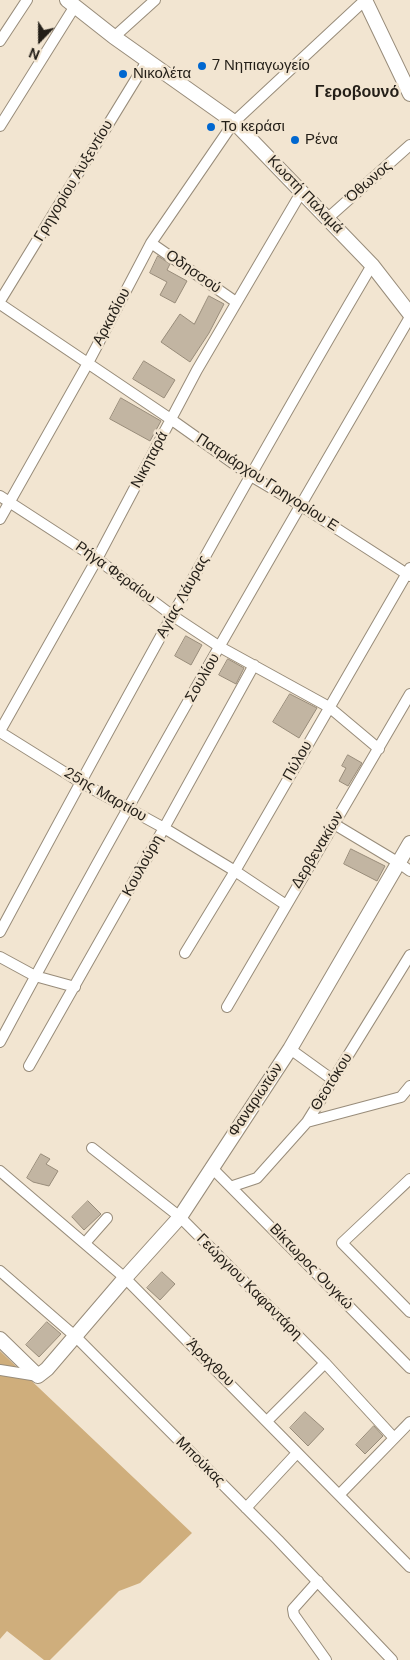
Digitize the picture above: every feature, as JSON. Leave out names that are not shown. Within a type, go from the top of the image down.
[{"type":"street","points":[[0,41],[28,0]]},
{"type":"street","points":[[114,37],[155,0]]},
{"type":"street","points":[[365,0],[410,94]]},
{"type":"street","name":"Αρκαδίου","points":[[0,519],[88,363],[151,243],[234,122],[365,0]]},
{"type":"street","points":[[0,126],[71,3]]},
{"type":"street","name":"Κωστή Παλαμά","points":[[71,3],[114,37],[234,122],[372,265],[410,315]]},
{"type":"street","name":"Γρηγορίου Αυξεντίου","points":[[0,302],[147,61]]},
{"type":"street","name":"Όθωνος","points":[[328,218],[410,146]]},
{"type":"street","name":"Νικηταρά","points":[[0,732],[172,420],[197,370],[302,191]]},
{"type":"street","name":"Οδησσού","points":[[151,243],[236,302]]},
{"type":"street","name":"Αγίας Λάυρας","points":[[0,932],[80,782],[251,476],[372,265]]},
{"type":"street","name":"Πατριάρχου Γρηγορίου Ε","points":[[0,302],[251,476],[409,573]]},
{"type":"street","name":"Σουλίου","points":[[0,1042],[128,809],[410,315]]},
{"type":"street","name":"Ρήγα Φεραίου","points":[[0,496],[96,559],[173,616],[220,647],[329,707],[379,749]]},
{"type":"street","name":"Πύλου","points":[[184,953],[235,872],[329,707],[409,573]]},
{"type":"street","name":"Κουλούρη","points":[[29,1066],[254,665]]},
{"type":"street","name":"Δερβενακίων","points":[[227,1007],[410,694]]},
{"type":"street","name":"25ης Μαρτίου","points":[[0,732],[80,782],[164,828],[286,905]]},
{"type":"street","points":[[334,824],[410,872]]},
{"type":"street","name":"Φαναριωτών","points":[[38,1376],[47,1369],[76,1337],[125,1278],[180,1217],[290,1049],[410,843]]},
{"type":"street","name":"Θεοτόκου","points":[[233,1186],[257,1178],[307,1122],[410,955]]},
{"type":"street","points":[[0,957],[36,976],[75,987]]},
{"type":"street","points":[[290,1049],[333,1080]]},
{"type":"street","points":[[307,1122],[406,1096],[410,1086]]},
{"type":"street","name":"Γεώργιου Καφαντάρη","points":[[92,1148],[180,1217],[325,1363],[394,1438]]},
{"type":"street","name":"Βίκτωρος Ουγκώ","points":[[212,1167],[233,1186],[410,1368]]},
{"type":"street","name":"Άραχθου","points":[[0,1170],[125,1278],[410,1567]]},
{"type":"street","points":[[410,1179],[342,1243],[410,1312]]},
{"type":"street","points":[[84,1243],[107,1218]]},
{"type":"street","name":"Μπούκας","points":[[0,1270],[76,1337],[318,1581],[392,1660]]},
{"type":"street","points":[[0,1339],[38,1376]]},
{"type":"street","points":[[267,1421],[325,1363]]},
{"type":"street","points":[[0,1370],[38,1376]]},
{"type":"street","points":[[339,1494],[410,1422]]},
{"type":"street","points":[[246,1508],[297,1453]]},
{"type":"street","points":[[318,1581],[293,1609],[294,1615],[326,1660]]},
{"type":"shaded area","points":[[0,1351],[192,1533],[140,1583],[119,1591],[50,1660],[44,1660],[7,1631],[0,1639]]},
{"type":"building","points":[[158,256],[170,264],[167,270],[187,281],[175,303],[160,295],[167,282],[150,273]]},
{"type":"building","points":[[209,296],[224,304],[209,333],[190,362],[161,342],[180,314],[194,324]]},
{"type":"building","points":[[144,361],[175,380],[164,398],[133,379]]},
{"type":"building","points":[[121,398],[161,421],[150,441],[110,419]]},
{"type":"building","points":[[186,636],[202,645],[191,665],[175,656]]},
{"type":"building","points":[[228,659],[244,668],[236,684],[219,675]]},
{"type":"building","points":[[290,694],[317,708],[299,738],[273,722]]},
{"type":"building","points":[[348,755],[362,763],[348,786],[339,781],[346,768],[342,766]]},
{"type":"building","points":[[351,849],[385,866],[377,881],[344,864]]},
{"type":"building","points":[[41,1154],[50,1159],[46,1164],[58,1171],[49,1186],[33,1182],[27,1178]]},
{"type":"building","points":[[88,1201],[101,1214],[84,1230],[72,1217]]},
{"type":"building","points":[[162,1272],[175,1284],[160,1300],[147,1288]]},
{"type":"building","points":[[47,1322],[61,1334],[39,1357],[26,1345]]},
{"type":"building","points":[[305,1412],[324,1429],[308,1446],[290,1428]]},
{"type":"building","points":[[374,1426],[383,1436],[365,1454],[356,1445]]},
{"type":"place","name":"7 Νηπιαγωγείο","points":[[202,66]]},
{"type":"place","name":"Νικολέτα","points":[[123,74]]},
{"type":"place","name":"Το κεράσι","points":[[211,127]]},
{"type":"place","name":"Ρένα","points":[[295,140]]},
{"type":"district","name":"Γεροβουνό","points":[[357,93]]}]
